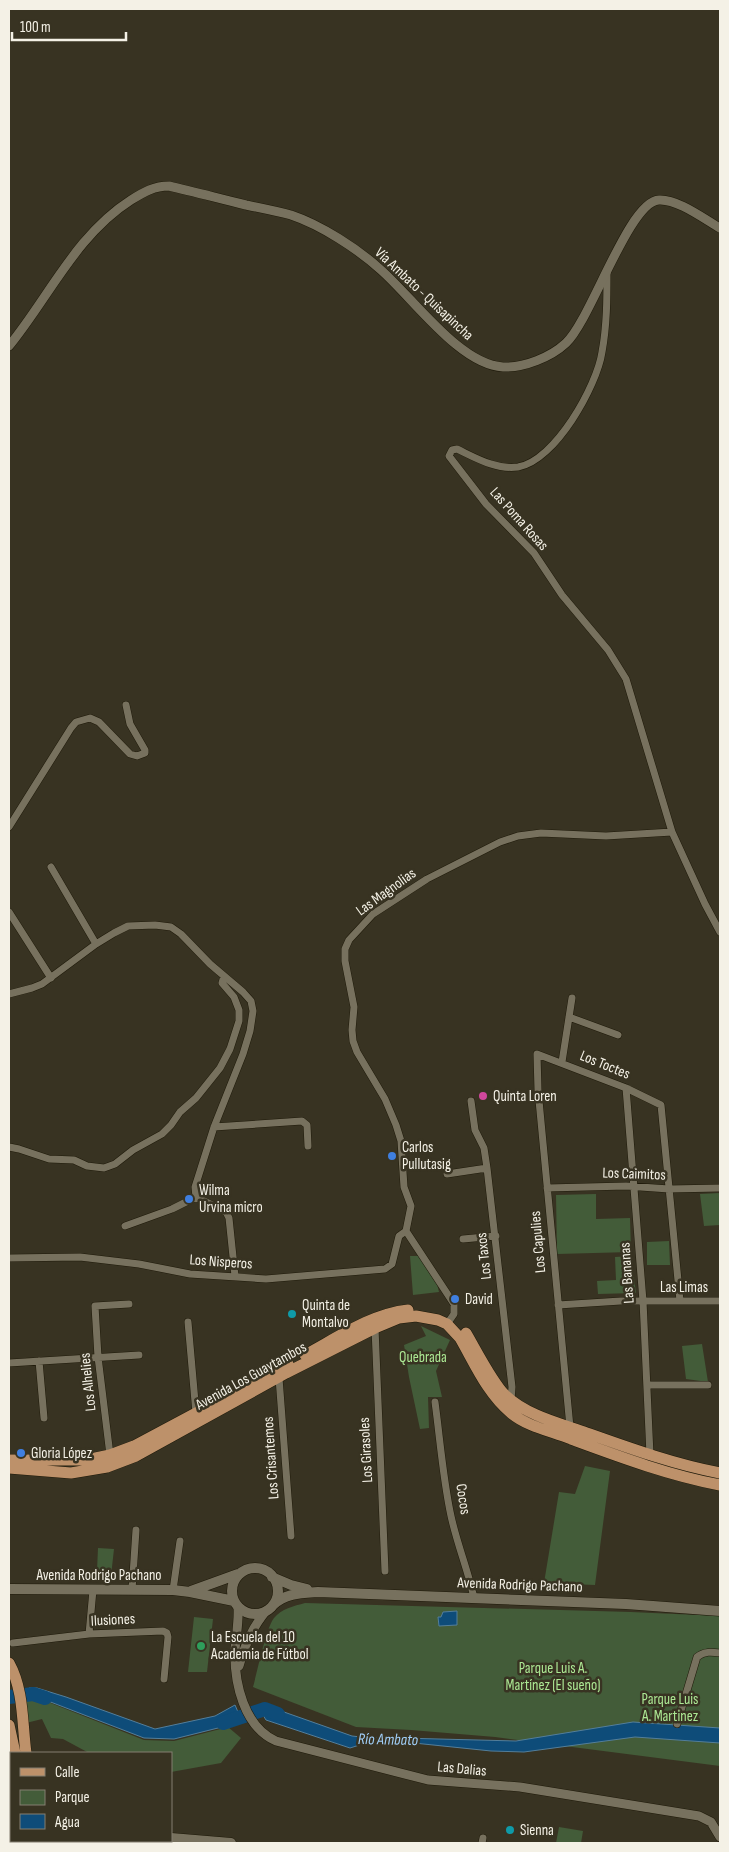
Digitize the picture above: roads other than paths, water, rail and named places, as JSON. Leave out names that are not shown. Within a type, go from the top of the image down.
[{"type":"main road","name":"Avenida Los Guaytambos","points":[[9,1468],[71,1473],[107,1466],[136,1456],[376,1317],[392,1311],[416,1313],[449,1321]]},
{"type":"main road","name":"Avenida Los Guaytambos","points":[[9,1460],[86,1460],[110,1455],[134,1446],[196,1412],[375,1328],[416,1313]]},
{"type":"main road","points":[[449,1321],[466,1333],[507,1403],[520,1419],[545,1430],[655,1469],[720,1485]]},
{"type":"main road","points":[[507,1403],[650,1456],[697,1469],[720,1473]]},
{"type":"main road","points":[[260,1569],[272,1577],[278,1591],[270,1608],[251,1614],[236,1604],[232,1586],[239,1574],[245,1570],[260,1569]]},
{"type":"main road","name":"Avenida Rodrigo Pachano","points":[[190,1592],[239,1574]]},
{"type":"main road","name":"Avenida Rodrigo Pachano","points":[[272,1577],[291,1586],[318,1592]]},
{"type":"main road","name":"Avenida Rodrigo Pachano","points":[[9,1589],[173,1590],[190,1592],[236,1604]]},
{"type":"main road","name":"Avenida Rodrigo Pachano","points":[[270,1608],[278,1600],[297,1593],[318,1592],[626,1604],[720,1611]]},
{"type":"main road","points":[[11,1668],[24,1718],[26,1752]]},
{"type":"main road","points":[[9,1726],[15,1752]]},
{"type":"main road","points":[[172,1838],[231,1843]]},
{"type":"street","name":"Vía Ambato - Quisapincha","points":[[9,346],[79,247],[93,231],[116,210],[142,193],[160,186],[169,186],[291,216],[316,227],[349,245],[380,269],[453,342],[468,354],[484,363],[504,367],[522,365],[545,356],[566,343],[578,329],[639,213],[653,201],[673,202],[720,228]]},
{"type":"street","name":"Las Poma Rosas","points":[[608,269],[602,353],[596,375],[577,410],[550,448],[536,460],[518,467],[501,467],[488,464],[456,449],[452,450],[449,456],[486,504],[534,553],[562,594],[608,650],[626,679],[672,832],[720,932]]},
{"type":"street","points":[[9,827],[76,722],[90,718],[99,722],[130,754],[142,756],[145,753],[130,724],[126,705]]},
{"type":"street","name":"Las Magnolias","points":[[406,1231],[411,1206],[404,1187],[402,1151],[398,1133],[382,1094],[357,1052],[353,1041],[354,1007],[345,961],[345,949],[349,940],[373,914],[444,869],[500,842],[518,836],[541,833],[606,836],[672,832]]},
{"type":"street","points":[[51,867],[96,944]]},
{"type":"street","points":[[9,912],[51,978]]},
{"type":"street","points":[[9,994],[32,988],[51,978],[96,944],[128,926],[156,925],[170,927],[181,934],[251,1001],[253,1011],[250,1032],[214,1127],[195,1187],[196,1197],[202,1202],[226,1212],[229,1218],[234,1276]]},
{"type":"street","points":[[9,1147],[19,1148],[49,1159],[74,1160],[87,1166],[104,1168],[115,1164],[133,1150],[162,1134],[202,1091],[220,1068],[230,1049],[239,1021],[240,1010],[234,997],[222,983],[224,976]]},
{"type":"street","points":[[562,1062],[572,998]]},
{"type":"street","points":[[569,1017],[618,1035]]},
{"type":"street","name":"Los Toctes","points":[[537,1054],[626,1088],[661,1105],[669,1189]]},
{"type":"street","name":"Los Capulies","points":[[537,1054],[538,1090],[570,1427]]},
{"type":"street","name":"Las Bananas","points":[[626,1088],[643,1301],[650,1456]]},
{"type":"street","name":"Los Taxos","points":[[471,1102],[475,1130],[484,1148],[496,1236],[512,1387],[507,1403]]},
{"type":"street","points":[[214,1127],[302,1121],[307,1125],[308,1146]]},
{"type":"street","points":[[447,1174],[487,1168]]},
{"type":"street","name":"Los Caimitos","points":[[547,1188],[634,1186],[669,1189],[720,1188]]},
{"type":"street","points":[[669,1189],[680,1301]]},
{"type":"street","points":[[125,1226],[172,1209],[196,1197]]},
{"type":"street","points":[[406,1231],[454,1304],[455,1309],[449,1321]]},
{"type":"street","name":"Los Nisperos","points":[[9,1258],[80,1257],[139,1264],[190,1274],[266,1279],[385,1269],[394,1260],[399,1236],[406,1231]]},
{"type":"street","points":[[463,1239],[496,1236]]},
{"type":"street","name":"Las Limas","points":[[558,1305],[643,1301],[720,1301]]},
{"type":"street","name":"Los Alhelies","points":[[110,1455],[98,1357],[95,1306],[129,1304]]},
{"type":"street","points":[[188,1322],[196,1412]]},
{"type":"street","name":"Los Girasoles","points":[[375,1328],[385,1570]]},
{"type":"street","points":[[9,1363],[139,1355]]},
{"type":"street","points":[[39,1361],[44,1418]]},
{"type":"street","name":"Los Crisantemos","points":[[283,1372],[291,1536]]},
{"type":"street","points":[[647,1385],[708,1385]]},
{"type":"street","name":"Cocos","points":[[435,1402],[450,1514],[474,1598]]},
{"type":"street","points":[[132,1590],[136,1530]]},
{"type":"street","points":[[173,1590],[180,1541]]},
{"type":"street","points":[[89,1634],[93,1590]]},
{"type":"street","name":"Las Dalias","points":[[236,1604],[239,1623],[235,1651],[240,1694],[251,1719],[263,1734],[276,1741],[428,1780],[520,1787],[699,1816],[711,1822],[720,1837]]},
{"type":"street","name":"Las Dalias","points":[[237,1673],[249,1637],[256,1623],[270,1608]]},
{"type":"street","name":"Ilusiones","points":[[13,1643],[89,1634],[163,1631],[167,1633],[168,1637],[164,1679]]},
{"type":"street","points":[[677,1724],[697,1657],[707,1652],[720,1653]]},
{"type":"water","points":[[457,1611],[457,1625],[439,1626],[438,1617],[441,1617],[443,1612]]},
{"type":"water","points":[[29,1688],[37,1688],[66,1697],[155,1729],[215,1716],[235,1705],[241,1719],[226,1726],[174,1739],[144,1738],[48,1701],[27,1698]]},
{"type":"water","points":[[267,1706],[352,1736],[361,1737],[516,1741],[633,1722],[720,1728],[720,1743],[635,1737],[524,1752],[491,1751],[385,1740],[369,1742],[350,1748],[266,1720],[258,1707]]},
{"type":"waterway","name":"Río Ambato","points":[[9,1697],[33,1694],[45,1698]]},
{"type":"waterway","name":"Río Ambato","points":[[223,1723],[265,1709],[278,1714]]},
{"type":"place","name":"Quinta Loren","points":[[483,1096]]},
{"type":"place","name":"Carlos Pullutasig","points":[[392,1156]]},
{"type":"place","name":"Wilma Urvina micro","points":[[189,1199]]},
{"type":"place","name":"David","points":[[455,1299]]},
{"type":"place","name":"Quinta de Montalvo","points":[[292,1314]]},
{"type":"place","name":"Gloria López","points":[[21,1453]]},
{"type":"place","name":"La Escuela del 10 Academia de Fútbol","points":[[201,1646]]},
{"type":"place","name":"Sienna","points":[[510,1830]]},
{"type":"park label","name":"Quebrada","points":[[423,1357]]},
{"type":"park label","name":"Parque Luis A. Martínez (El sueño)","points":[[553,1676]]},
{"type":"park label","name":"Parque Luis A. Martinez","points":[[670,1708]]}]
